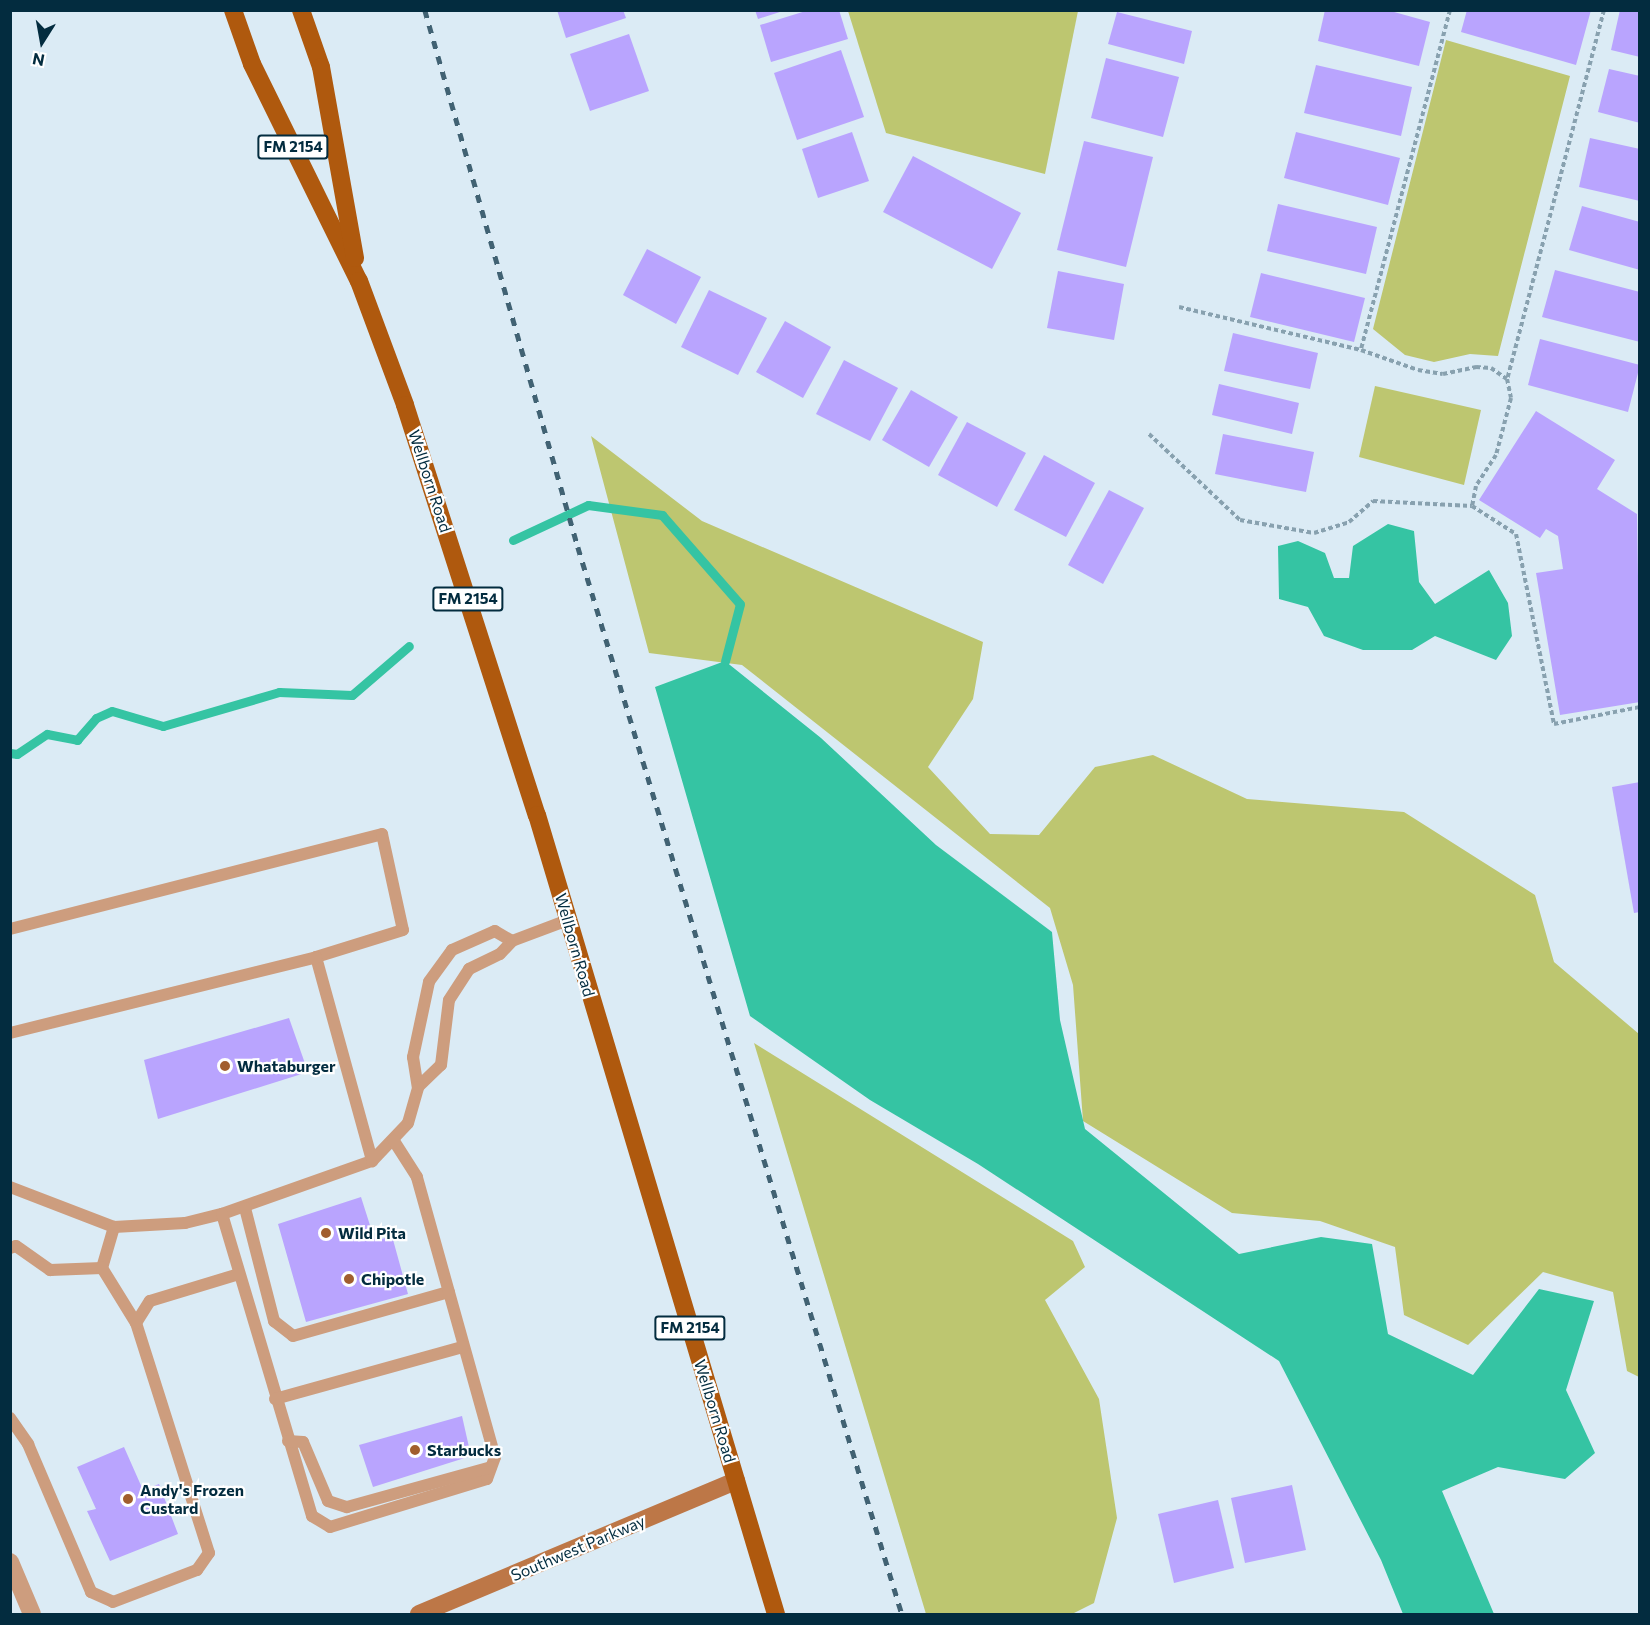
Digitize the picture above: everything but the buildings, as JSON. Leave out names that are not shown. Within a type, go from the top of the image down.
[{"type":"main road","name":"Wellborn Road","points":[[233,10],[252,64],[359,281],[409,416],[568,920],[776,1614]]},
{"type":"main road","name":"Wellborn Road","points":[[301,10],[321,67],[359,281]]},
{"type":"main road","name":"Southwest Parkway","points":[[419,1614],[736,1481]]},
{"type":"street","points":[[10,1562],[32,1614]]},
{"type":"lane","points":[[10,928],[382,834],[403,930],[316,957],[10,1033]]},
{"type":"lane","points":[[418,1087],[441,1065],[449,1000],[470,969],[500,954],[512,940],[568,920]]},
{"type":"lane","points":[[10,1187],[114,1227],[184,1223],[245,1208],[372,1161],[394,1141],[408,1123],[418,1087],[413,1057],[429,982],[452,950],[495,931],[512,940]]},
{"type":"lane","points":[[316,957],[372,1161]]},
{"type":"lane","points":[[222,1214],[275,1399],[312,1516],[330,1527],[487,1479],[495,1456],[417,1177],[394,1141]]},
{"type":"lane","points":[[245,1208],[274,1321],[293,1336],[449,1292]]},
{"type":"lane","points":[[10,1418],[28,1444],[91,1592],[113,1602],[197,1570],[208,1554],[136,1323],[102,1268],[114,1227]]},
{"type":"lane","points":[[10,1248],[16,1246],[50,1270],[102,1268]]},
{"type":"lane","points":[[136,1323],[150,1301],[239,1274]]},
{"type":"lane","points":[[275,1399],[463,1347]]},
{"type":"lane","points":[[288,1442],[303,1442],[328,1501],[347,1507],[491,1467]]},
{"type":"path","points":[[1361,350],[1450,10]]},
{"type":"path","points":[[1472,506],[1476,486],[1496,455],[1511,398],[1507,379],[1604,10]]},
{"type":"path","points":[[1179,307],[1361,350],[1418,370],[1443,374],[1476,367],[1507,379]]},
{"type":"path","points":[[1149,434],[1240,520],[1260,525],[1314,533],[1349,522],[1373,501],[1472,506],[1516,534],[1554,723],[1640,707]]},
{"type":"shaded area","points":[[848,11],[1078,11],[1045,174],[886,133]]},
{"type":"shaded area","points":[[1446,40],[1570,76],[1498,356],[1470,354],[1434,362],[1405,355],[1373,329]]},
{"type":"shaded area","points":[[1375,386],[1481,410],[1464,485],[1359,457]]},
{"type":"shaded area","points":[[591,436],[702,521],[983,642],[973,699],[928,767],[990,834],[1039,835],[1095,767],[1153,755],[1247,799],[1404,812],[1535,895],[1554,962],[1639,1034],[1639,1377],[1627,1371],[1613,1292],[1543,1272],[1468,1345],[1404,1315],[1395,1247],[1320,1221],[1232,1213],[1083,1121],[1073,985],[1050,908],[742,665],[649,653]]},
{"type":"shaded area","points":[[1388,524],[1414,531],[1419,582],[1435,604],[1489,570],[1508,603],[1512,636],[1496,660],[1435,636],[1412,650],[1363,650],[1324,636],[1308,607],[1279,599],[1278,546],[1298,541],[1325,553],[1334,578],[1349,578],[1353,546]]},
{"type":"shaded area","points":[[725,661],[821,738],[936,845],[1052,932],[1060,1020],[1085,1129],[1239,1254],[1321,1237],[1372,1244],[1388,1334],[1473,1375],[1539,1289],[1594,1301],[1566,1390],[1595,1453],[1565,1479],[1498,1467],[1442,1491],[1494,1614],[1403,1614],[1381,1560],[1279,1361],[978,1164],[870,1100],[750,1016],[655,687]]},
{"type":"shaded area","points":[[754,1043],[1073,1241],[1085,1267],[1045,1300],[1099,1399],[1117,1518],[1094,1603],[1072,1614],[926,1614]]},
{"type":"waterway","points":[[513,540],[588,505],[662,515],[740,604],[725,661]]},
{"type":"waterway","points":[[10,753],[17,754],[47,734],[77,740],[96,718],[112,711],[163,726],[279,692],[352,695],[409,646]]},
{"type":"railway","points":[[425,10],[578,547],[902,1614]]},
{"type":"place","name":"Whataburger","points":[[225,1066]]},
{"type":"place","name":"Wild Pita","points":[[326,1233]]},
{"type":"place","name":"Chipotle","points":[[349,1279]]},
{"type":"place","name":"Starbucks","points":[[415,1450]]},
{"type":"place","name":"Andy's Frozen Custard","points":[[128,1499]]}]
